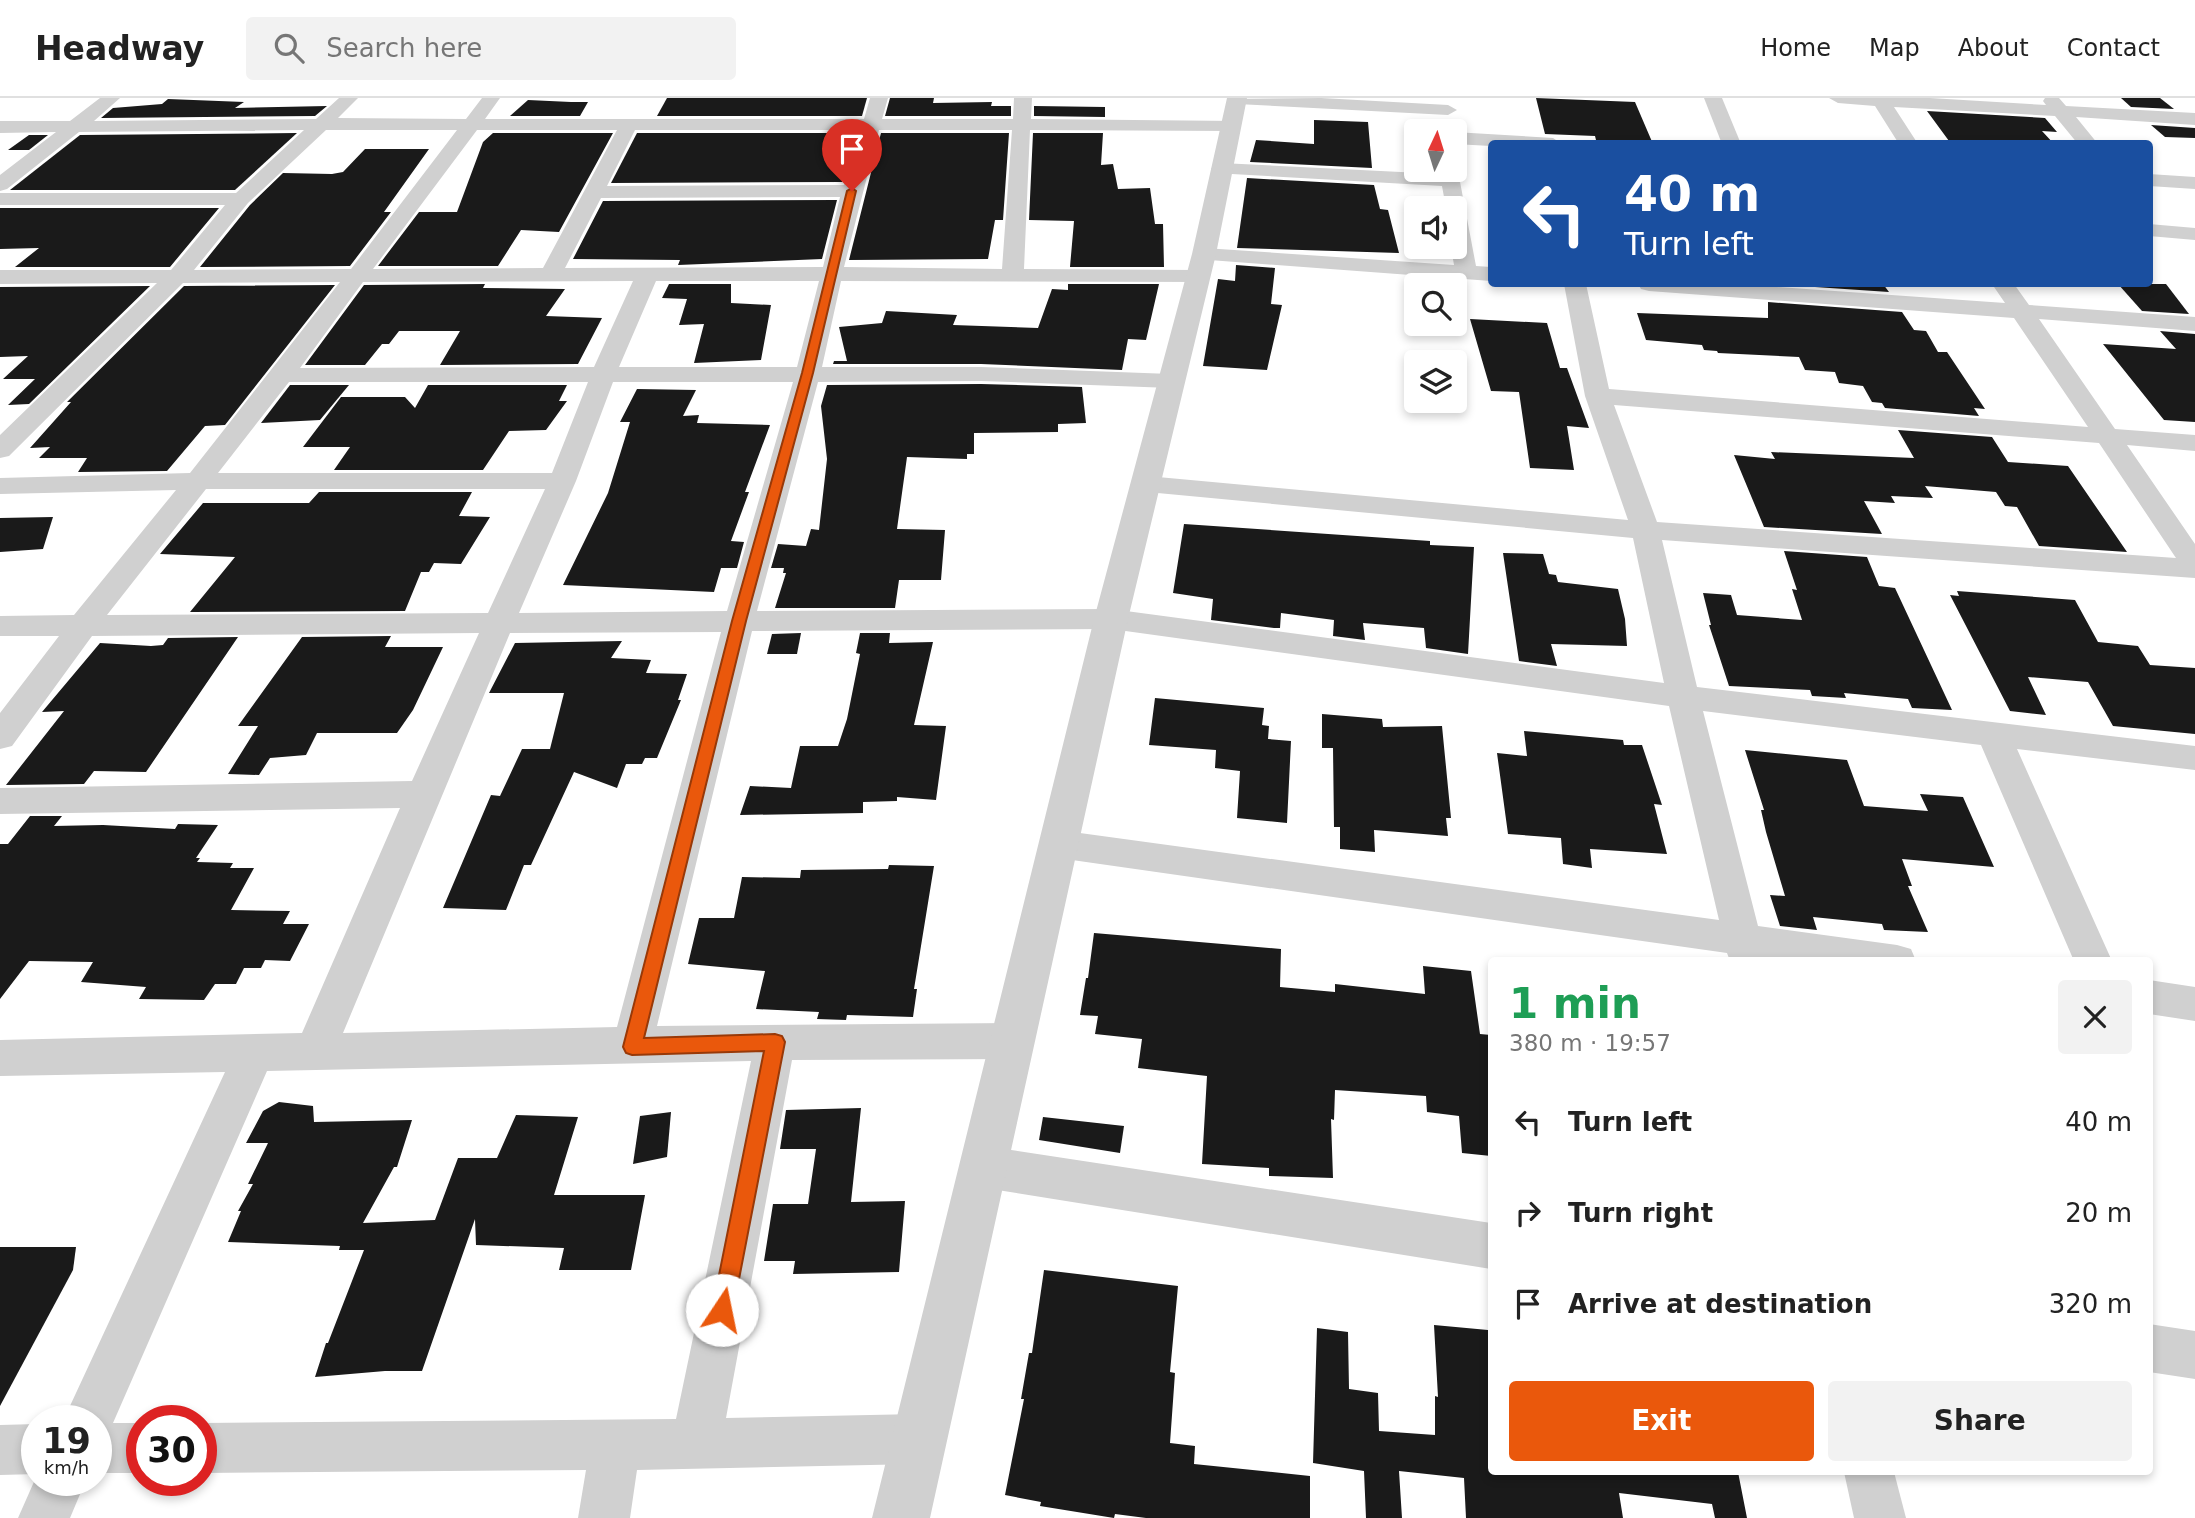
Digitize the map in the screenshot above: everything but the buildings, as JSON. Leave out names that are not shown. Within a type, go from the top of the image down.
[{"type":"street","points":[[0,185],[111,98]]},
{"type":"street","points":[[0,450],[178,275],[241,199],[349,98]]},
{"type":"street","points":[[0,737],[84,624],[282,375],[491,98]]},
{"type":"street","points":[[1013,275],[1023,98]]},
{"type":"street","points":[[1713,98],[1730,140]]},
{"type":"street","points":[[1838,98],[2055,105],[2195,119]]},
{"type":"street","points":[[1880,99],[1906,140]]},
{"type":"street","points":[[0,127],[322,124],[628,126],[876,111],[1022,123],[1235,107],[1447,104]]},
{"type":"street","points":[[2055,105],[2086,140]]},
{"type":"street","points":[[901,1518],[1111,619],[1201,265],[1235,107]]},
{"type":"street","points":[[632,1047],[739,621],[808,373],[852,191],[876,111]]},
{"type":"street","points":[[550,276],[628,126]]},
{"type":"street","points":[[1467,139],[1488,140]]},
{"type":"street","points":[[1221,169],[1404,174]]},
{"type":"street","points":[[2153,180],[2195,183]]},
{"type":"street","points":[[0,277],[1013,275],[1201,265],[1466,273],[1451,182]]},
{"type":"street","points":[[592,192],[852,191]]},
{"type":"street","points":[[0,199],[241,199]]},
{"type":"street","points":[[2157,231],[2195,234]]},
{"type":"street","points":[[1467,273],[1488,274]]},
{"type":"street","points":[[315,1050],[423,794],[562,481],[604,373],[647,276]]},
{"type":"street","points":[[1576,287],[1598,396],[1646,530],[1683,697],[1746,950]]},
{"type":"street","points":[[1699,287],[2195,324]]},
{"type":"street","points":[[2005,287],[2109,436],[2195,567]]},
{"type":"street","points":[[282,375],[981,374],[1171,381]]},
{"type":"street","points":[[1598,396],[2195,443]]},
{"type":"street","points":[[0,486],[197,481],[562,481]]},
{"type":"street","points":[[1147,484],[1646,530],[2195,567]]},
{"type":"street","points":[[0,626],[1111,619],[1683,697],[2195,758]]},
{"type":"street","points":[[1993,733],[2091,957]]},
{"type":"street","points":[[0,801],[423,794]]},
{"type":"street","points":[[1058,844],[1746,950],[1842,957]]},
{"type":"street","points":[[2153,998],[2195,1004]]},
{"type":"street","points":[[0,1058],[775,1042],[1013,1041]]},
{"type":"street","points":[[696,1444],[775,1042]]},
{"type":"street","points":[[95,1405],[254,1053]]},
{"type":"street","points":[[985,1167],[1488,1246]]},
{"type":"street","points":[[2153,1349],[2195,1355]]},
{"type":"street","points":[[217,1448],[696,1444],[918,1439]]},
{"type":"street","points":[[604,1518],[617,1444]]},
{"type":"street","points":[[0,1450],[21,1449]]},
{"type":"street","points":[[1871,1475],[1880,1518]]},
{"type":"street","points":[[44,1518],[54,1496]]},
{"type":"route","points":[[722,1310],[775,1042],[632,1047],[739,621],[808,373],[852,191]]}]
